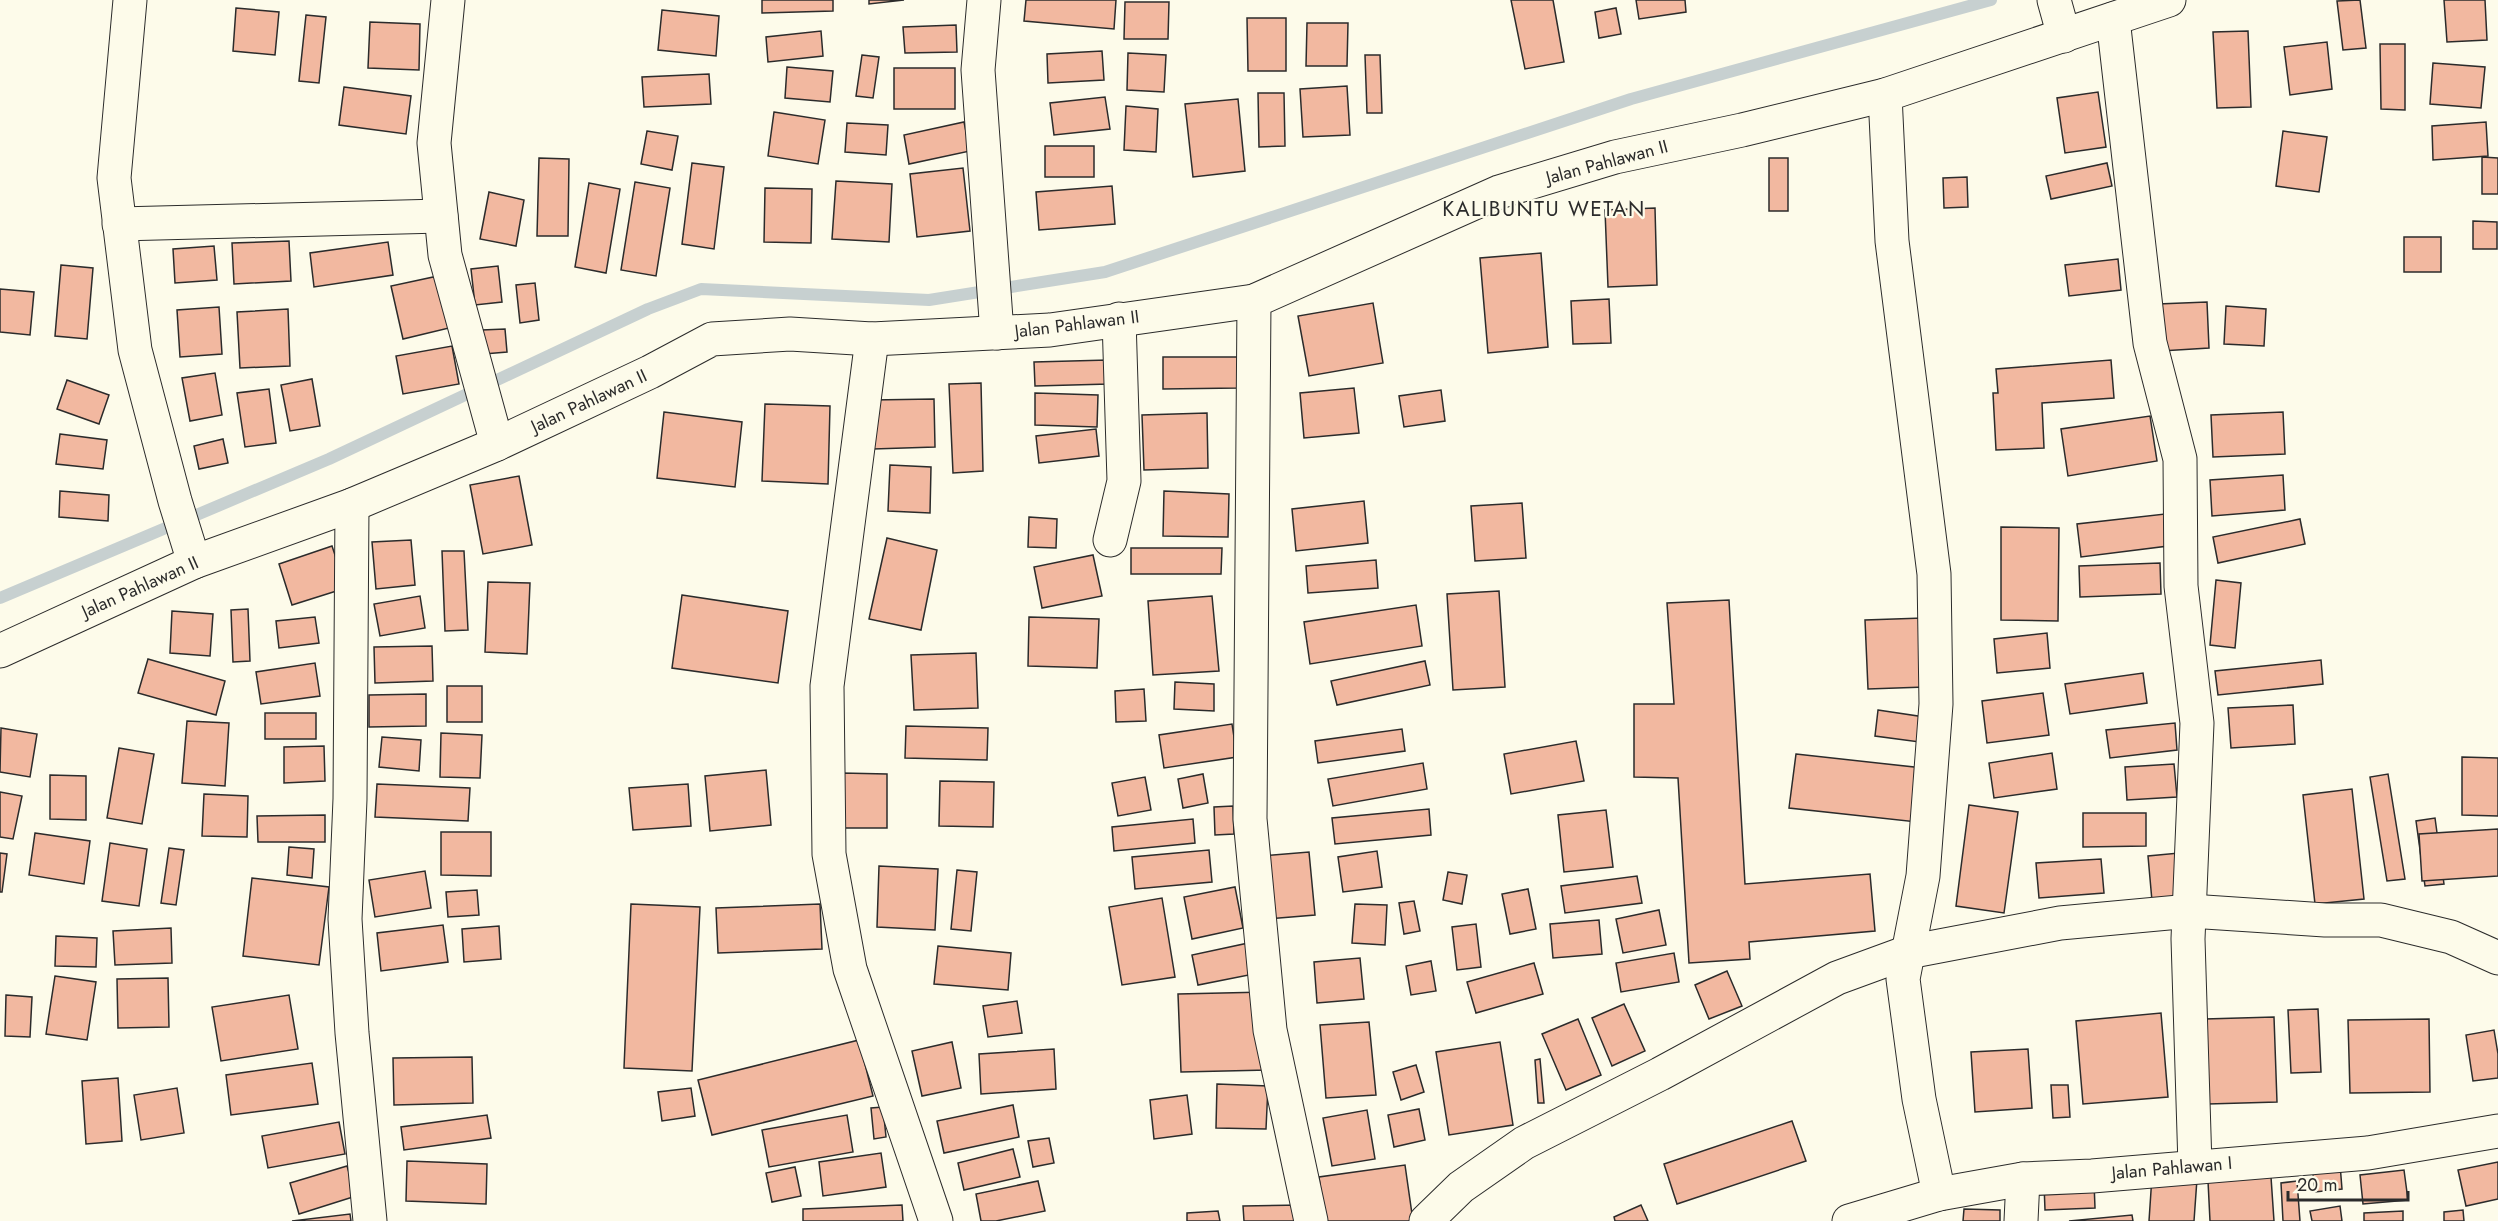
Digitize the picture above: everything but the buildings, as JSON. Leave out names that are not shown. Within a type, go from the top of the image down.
[{"type":"street","points":[[130,0],[114,178],[119,224],[135,350],[191,556]]},
{"type":"street","points":[[448,0],[434,142],[445,255],[493,431]]},
{"type":"street","points":[[984,0],[978,70],[996,321]]},
{"type":"street","points":[[2054,0],[2064,36]]},
{"type":"street","name":"Jalan Pahlawan II","points":[[0,651],[191,556],[352,505],[493,431],[650,372],[712,339],[790,334],[872,339],[996,321],[1050,330],[1254,301],[1499,192],[1615,157],[1742,130],[1885,95],[2169,0]]},
{"type":"street","points":[[2113,19],[2150,343],[2180,459],[2181,585],[2197,723],[2189,925],[2195,1166]]},
{"type":"street","points":[[1885,95],[1892,241],[1934,573],[1936,704],[1923,876],[1905,965],[1918,1099],[1939,1194]]},
{"type":"street","points":[[119,224],[441,216]]},
{"type":"street","points":[[1254,301],[1250,819],[1270,1030],[1311,1221]]},
{"type":"street","points":[[1110,540],[1124,481],[1119,320]]},
{"type":"street","points":[[872,339],[827,686],[829,854],[850,969],[936,1221]]},
{"type":"street","points":[[352,505],[350,799],[345,919],[352,1033],[370,1221]]},
{"type":"street","points":[[1426,1221],[1461,1187],[1524,1143],[1660,1074],[1837,978],[1905,965],[2060,923],[2189,925],[2381,920],[2451,937],[2498,958]]},
{"type":"street","name":"Jalan Pahlawan I","points":[[1849,1221],[1939,1194],[2023,1179],[2092,1176],[2368,1153],[2498,1131]]},
{"type":"street","points":[[2021,1221],[2023,1179]]},
{"type":"waterway","points":[[0,598],[329,459],[648,309],[701,289],[929,300],[1105,272],[1631,99],[1991,0]]},
{"type":"district","name":"KALIBUNTU WETAN","points":[[1544,209]]}]
